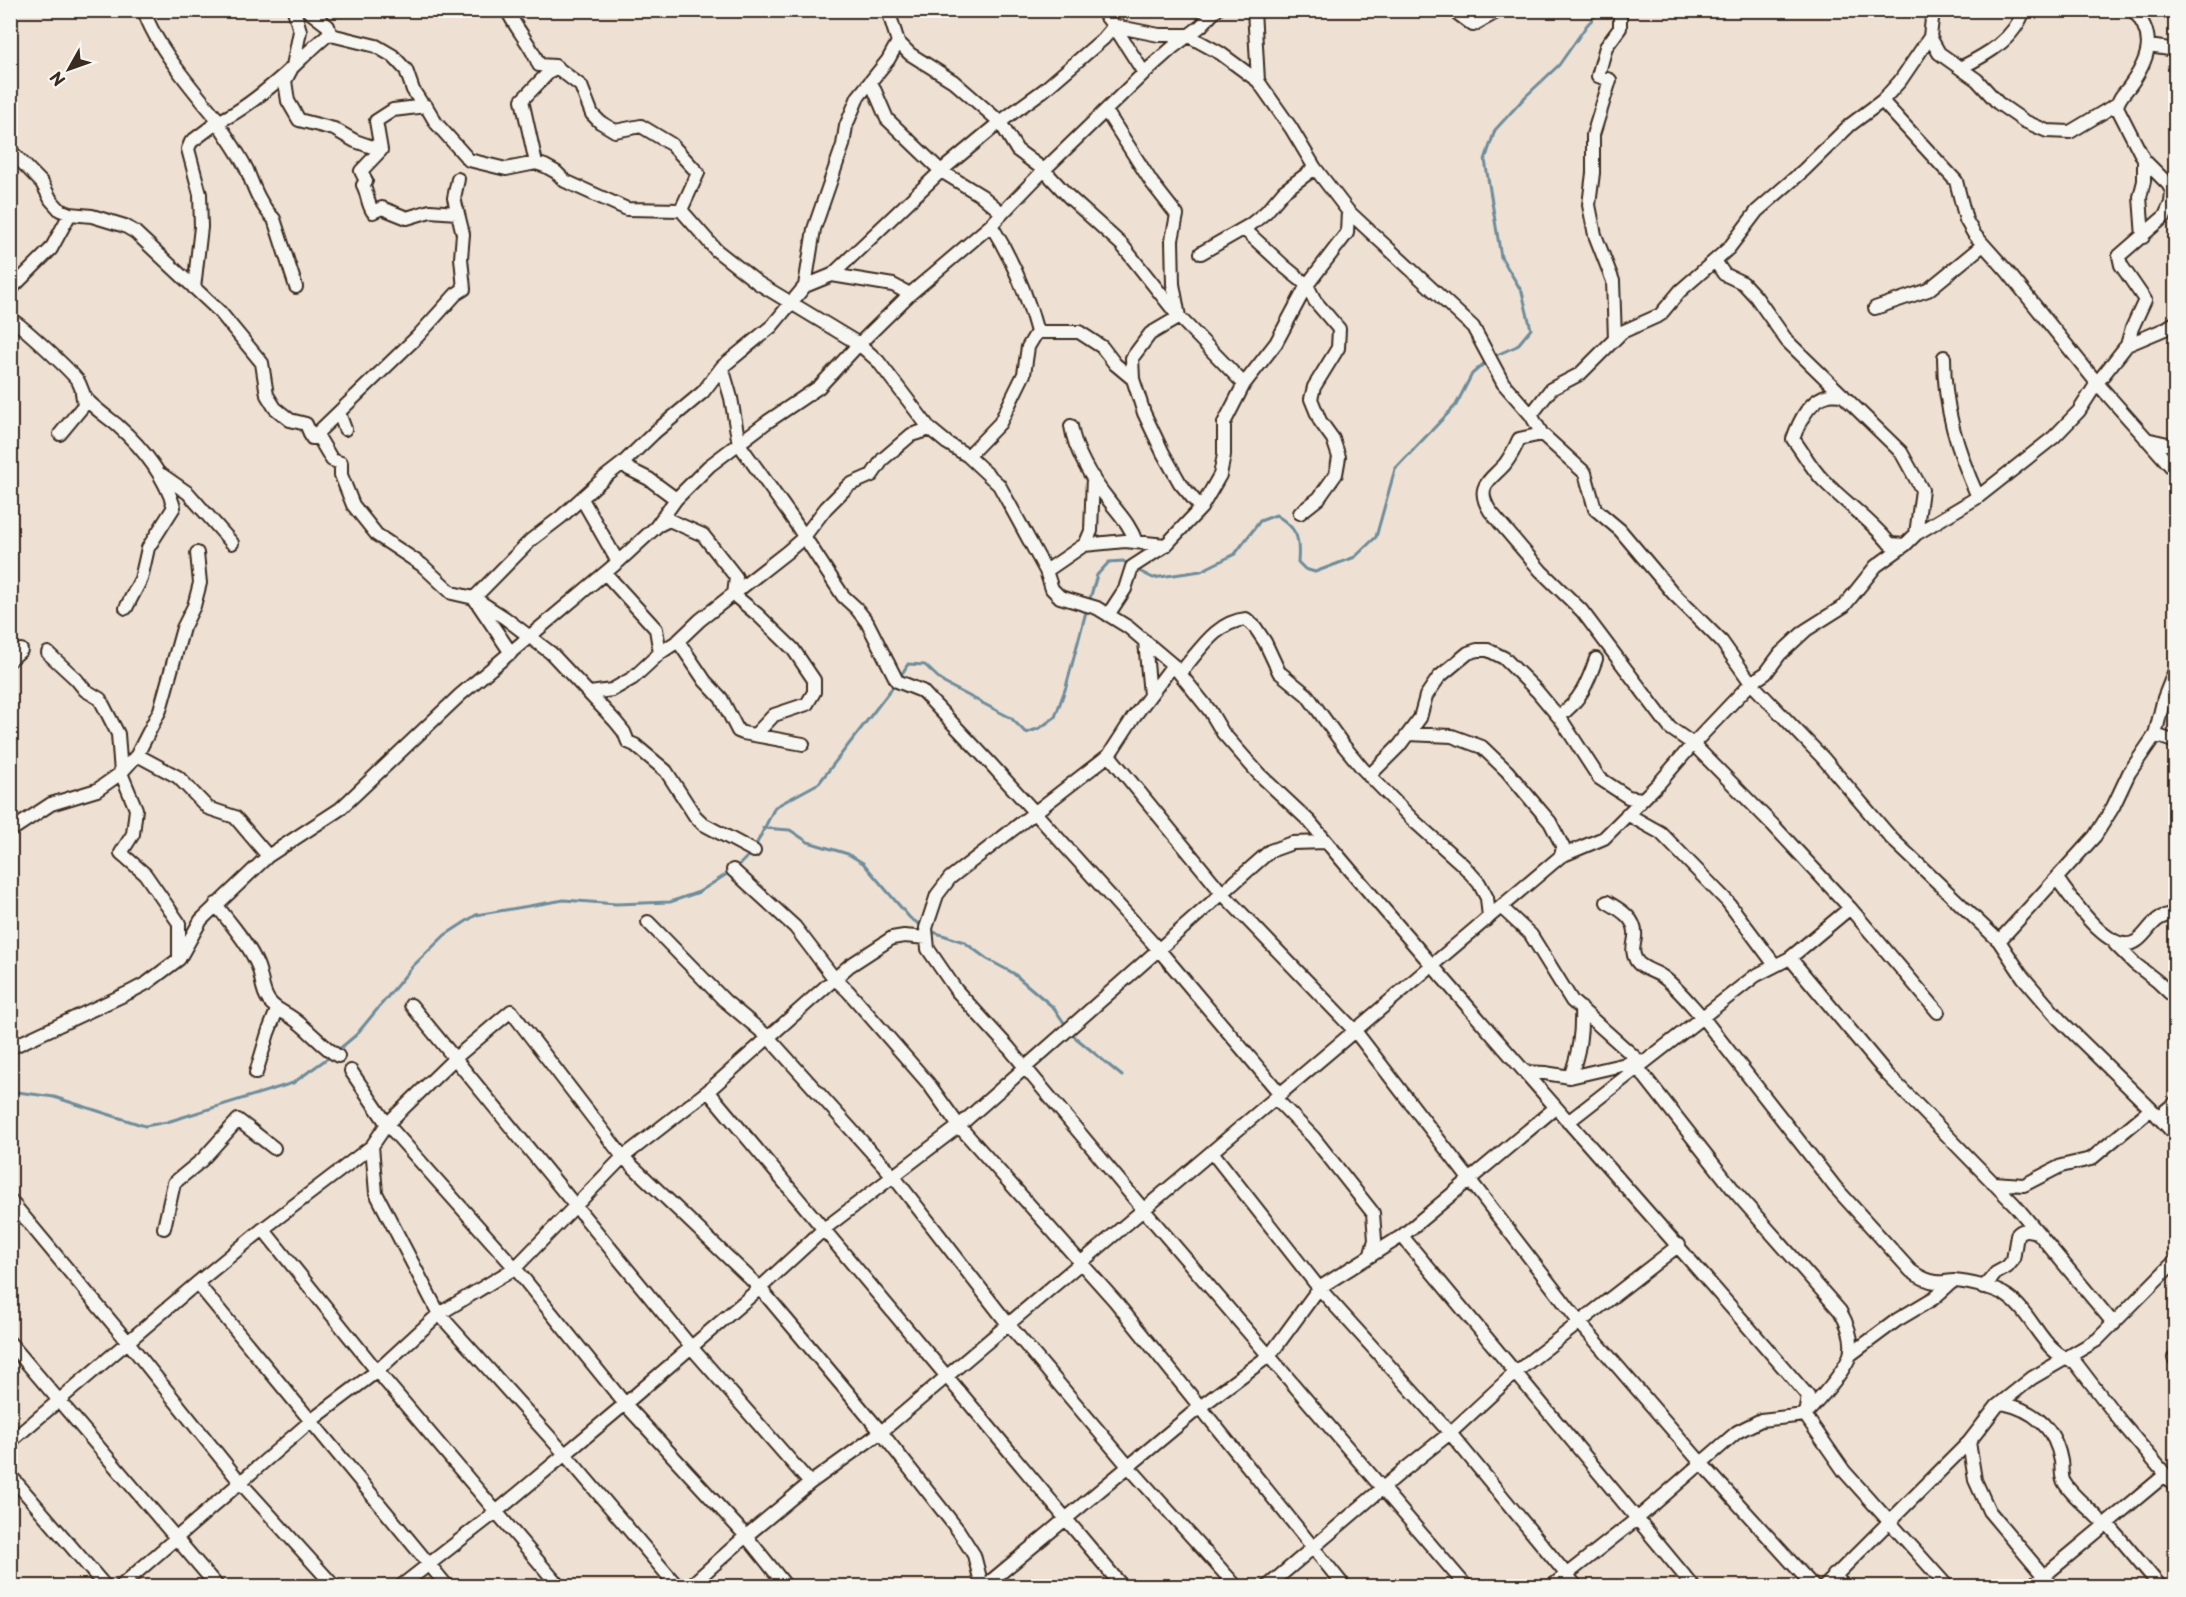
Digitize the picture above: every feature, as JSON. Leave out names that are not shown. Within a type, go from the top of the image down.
[{"type":"street","points":[[144,10],[163,46],[194,92],[219,121],[267,212],[274,219],[296,287]]},
{"type":"street","points":[[294,10],[300,32],[293,66],[285,81],[288,101],[299,120],[334,129],[355,141],[381,150]]},
{"type":"street","points":[[308,10],[328,26],[330,33],[340,38],[376,46],[393,56],[406,70],[413,90],[422,104],[469,160],[506,169],[536,163],[556,172],[565,181],[627,209],[681,210],[716,250],[758,283],[859,344],[894,380],[930,429],[968,456],[999,485],[1046,571],[1052,589],[1060,597],[1088,604],[1128,627],[1177,669],[1210,711],[1223,734],[1259,774],[1309,821],[1555,1108],[1678,1245],[1808,1396],[1805,1415],[1844,1471],[1947,1587]]},
{"type":"street","points":[[507,10],[517,30],[533,49],[539,65],[555,66],[581,86],[592,114],[600,123],[615,131],[641,126],[671,144],[698,173],[681,210]]},
{"type":"street","points":[[888,10],[898,42],[910,54],[953,81],[1000,122],[1017,150],[1044,170],[1122,244],[1179,317],[1244,384]]},
{"type":"street","points":[[1101,10],[1144,73]]},
{"type":"street","points":[[10,1048],[147,983],[178,958],[201,920],[268,856],[340,809],[442,711],[605,573],[656,526],[676,499],[709,466],[819,387],[910,294],[992,225],[1044,170],[1144,73],[1187,35],[1201,26],[1216,10]]},
{"type":"street","points":[[1453,10],[1473,25],[1500,10]]},
{"type":"street","points":[[1616,339],[1613,281],[1595,235],[1589,205],[1593,172],[1593,135],[1610,80],[1598,76],[1606,47],[1620,28],[1620,10]]},
{"type":"street","points":[[1531,415],[1551,390],[1580,374],[1622,332],[1660,315],[1680,291],[1729,248],[1757,211],[1804,170],[1850,125],[1882,101],[1900,81],[1930,37],[1933,10]]},
{"type":"street","points":[[1960,68],[1986,54],[2011,35],[2024,10]]},
{"type":"street","points":[[1930,37],[1939,53],[1977,80],[1998,103],[2024,121],[2047,131],[2070,132],[2117,104],[2140,71],[2149,46],[2147,30],[2133,10]]},
{"type":"street","points":[[1253,11],[1258,81]]},
{"type":"street","points":[[1114,26],[1159,34],[1187,35],[1220,53],[1258,81],[1291,128],[1314,168],[1348,211],[1473,327],[1503,383],[1531,415],[1542,434],[1585,473],[1595,509],[1620,530],[1673,592],[1722,642],[1751,683],[1823,758],[1892,839],[1999,941],[2023,977],[2059,1019],[2175,1136]]},
{"type":"street","points":[[805,286],[832,275],[941,171],[1000,122],[1044,90],[1103,39],[1114,26]]},
{"type":"street","points":[[194,288],[201,227],[200,194],[188,149],[191,142],[219,121],[229,117],[330,33]]},
{"type":"street","points":[[474,598],[531,540],[582,499],[655,432],[703,392],[722,367],[772,326],[805,286],[814,229],[843,145],[846,126],[858,97],[898,42]]},
{"type":"street","points":[[2149,46],[2175,49]]},
{"type":"street","points":[[1919,53],[1939,53]]},
{"type":"street","points":[[536,163],[522,100],[555,66]]},
{"type":"street","points":[[871,82],[887,119],[941,171],[982,196],[1002,213]]},
{"type":"street","points":[[1882,101],[1956,181],[1969,227],[1983,245],[2007,271],[2097,383],[2175,472]]},
{"type":"street","points":[[1477,927],[1561,856],[1604,838],[1660,782],[1751,683],[1766,673],[1780,654],[1806,630],[1844,606],[1876,566],[1916,534],[1978,497],[2054,437],[2079,411],[2097,383],[2127,345],[2145,300],[2118,260],[2122,253],[2165,216],[2171,202],[2172,191],[2144,160],[2117,104]]},
{"type":"street","points":[[381,150],[376,121],[393,110],[426,106]]},
{"type":"street","points":[[1106,111],[1152,183],[1177,215],[1172,240],[1173,284],[1179,317]]},
{"type":"street","points":[[10,150],[42,183],[51,200],[60,210],[70,214],[92,216],[125,226],[135,232],[220,312],[262,363],[267,395],[275,408],[290,420],[306,424],[312,438]]},
{"type":"street","points":[[381,150],[361,171],[366,181],[363,185],[368,193],[369,204],[373,212],[382,207],[407,218],[430,211],[457,213]]},
{"type":"street","points":[[2143,237],[2140,197],[2144,181],[2144,160]]},
{"type":"street","points":[[1201,253],[1244,229],[1266,212],[1295,182],[1314,168]]},
{"type":"street","points":[[312,438],[417,337],[456,294],[464,289],[461,258],[463,234],[454,198],[458,179]]},
{"type":"street","points":[[1108,615],[1125,589],[1132,567],[1166,545],[1201,508],[1220,475],[1224,454],[1224,423],[1244,384],[1276,342],[1307,285],[1347,233],[1348,211]]},
{"type":"street","points":[[10,290],[51,249],[70,214]]},
{"type":"street","points":[[968,456],[1000,423],[1023,374],[1028,347],[1037,332],[1030,304],[1019,276],[992,225]]},
{"type":"street","points":[[1244,229],[1307,285],[1315,301],[1339,329],[1338,348],[1314,387],[1311,399],[1320,421],[1333,439],[1339,457],[1336,474],[1319,498],[1300,513]]},
{"type":"street","points":[[1875,308],[1928,290],[1983,245]]},
{"type":"street","points":[[1715,261],[1724,274],[1743,283],[1756,297],[1787,341],[1901,452],[1922,490],[1916,534]]},
{"type":"street","points":[[832,275],[892,285],[910,294]]},
{"type":"street","points":[[1179,317],[1150,334],[1132,358],[1133,379],[1144,413],[1163,453],[1180,483],[1201,508]]},
{"type":"street","points":[[10,319],[21,325],[64,365],[81,385],[86,399],[146,454],[161,475],[174,507],[148,548],[141,579],[126,608]]},
{"type":"street","points":[[2127,345],[2165,329],[2175,322]]},
{"type":"street","points":[[1037,332],[1079,332],[1102,347],[1115,364],[1133,379]]},
{"type":"street","points":[[1944,357],[1945,399],[1950,420],[1978,497]]},
{"type":"street","points":[[722,367],[739,444],[843,596],[867,622],[897,681],[922,691],[1159,950],[1373,1213],[1375,1240],[1371,1254]]},
{"type":"street","points":[[60,434],[84,405],[81,385]]},
{"type":"street","points":[[1844,395],[1828,395],[1811,405],[1800,420],[1793,439],[1821,478],[1838,495],[1881,532],[1890,544],[1905,545]]},
{"type":"street","points":[[339,414],[345,429]]},
{"type":"street","points":[[1071,426],[1073,440],[1097,486],[1131,528],[1136,542]]},
{"type":"street","points":[[590,693],[620,687],[804,537],[826,508],[849,485],[872,475],[883,459],[911,435],[930,429]]},
{"type":"street","points":[[1542,434],[1519,439],[1512,455],[1486,481],[1484,501],[1520,548],[1582,611],[1670,728],[1693,744],[1773,825],[1850,908],[1938,1012]]},
{"type":"street","points":[[312,438],[320,438],[332,460],[341,463],[341,475],[353,505],[377,535],[422,565],[452,592],[474,598],[551,653],[624,732],[628,742],[635,745],[666,771],[695,816],[703,824],[754,850]]},
{"type":"street","points":[[2146,439],[2175,446]]},
{"type":"street","points":[[623,463],[676,499]]},
{"type":"street","points":[[161,475],[188,493],[232,543]]},
{"type":"street","points":[[1085,545],[1090,531],[1093,477]]},
{"type":"street","points":[[582,499],[618,561]]},
{"type":"street","points":[[656,526],[669,520],[703,536],[736,577],[734,596]]},
{"type":"street","points":[[1046,571],[1085,545],[1136,542],[1166,545]]},
{"type":"street","points":[[10,831],[51,804],[97,790],[121,773],[137,755],[160,710],[183,628],[194,606],[200,583],[197,553]]},
{"type":"street","points":[[605,573],[656,630],[660,653]]},
{"type":"street","points":[[734,596],[758,615],[793,649],[814,680],[814,692],[807,704],[774,715],[755,735]]},
{"type":"street","points":[[474,598],[511,653]]},
{"type":"street","points":[[690,1587],[746,1536],[810,1483],[881,1432],[1143,1209],[1212,1152],[1276,1094],[1355,1031],[1489,917],[1487,898],[1479,884],[1463,865],[1369,776],[1307,695],[1279,672],[1255,627],[1246,619],[1236,620],[1222,626],[1150,695],[1109,755],[950,878],[937,896],[926,928],[928,949],[956,990],[1025,1067],[1143,1209],[1383,1487],[1466,1587]]},
{"type":"street","points":[[678,641],[705,681],[721,698],[735,726],[743,733],[803,744]]},
{"type":"street","points":[[1145,641],[1150,695]]},
{"type":"street","points":[[10,660],[21,650]]},
{"type":"street","points":[[1369,776],[1392,754],[1420,718],[1426,696],[1439,677],[1468,653],[1488,650],[1503,658],[1537,691],[1558,716],[1599,778],[1628,797],[1641,799]]},
{"type":"street","points":[[48,653],[76,679],[84,690],[100,699],[118,734],[121,773],[136,809],[133,834],[121,853],[145,874],[179,923],[178,958]]},
{"type":"street","points":[[1558,716],[1569,710],[1580,697],[1596,659]]},
{"type":"street","points":[[1999,941],[2095,836],[2113,807],[2129,773],[2156,735],[2164,698],[2175,669]]},
{"type":"street","points":[[1408,734],[1452,736],[1482,747],[1507,771],[1550,822],[1563,847],[1561,856]]},
{"type":"street","points":[[2156,735],[2175,742]]},
{"type":"street","points":[[137,755],[178,777],[208,808],[235,817],[268,856]]},
{"type":"street","points":[[1109,755],[1222,893],[1355,1031],[1580,1323],[1702,1464],[1813,1587]]},
{"type":"street","points":[[1627,814],[1661,833],[1727,901],[1775,965]]},
{"type":"street","points":[[401,1587],[496,1512],[625,1404],[760,1288],[824,1229],[959,1126],[1270,851],[1292,843],[1327,842]]},
{"type":"street","points":[[733,870],[795,927],[834,978],[928,1083],[959,1126],[1115,1301],[1344,1587]]},
{"type":"street","points":[[2057,879],[2094,926],[2175,999]]},
{"type":"street","points":[[1607,902],[1630,917],[1635,930],[1632,947],[1636,962],[1662,976],[1680,992],[1703,1018],[1835,1187],[1911,1271],[1925,1280],[1953,1281],[2008,1296],[2029,1317],[2047,1343],[2064,1359],[2075,1362],[2175,1487]]},
{"type":"street","points":[[216,904],[255,959],[265,994],[277,1010],[290,1015],[327,1049],[338,1056]]},
{"type":"street","points":[[1501,907],[1531,935],[1572,1001],[1641,1064],[1736,1193],[1840,1311],[1849,1327],[1850,1355]]},
{"type":"street","points":[[1568,1122],[1755,976],[1790,958],[1850,908]]},
{"type":"street","points":[[2115,944],[2126,945],[2136,942],[2155,921],[2175,913]]},
{"type":"street","points":[[648,922],[724,1000],[768,1037],[894,1177],[1008,1324],[1129,1467],[1236,1587]]},
{"type":"street","points":[[122,1587],[312,1420],[377,1371],[439,1314],[515,1268],[623,1157],[708,1091],[834,978],[892,938],[904,936],[927,938]]},
{"type":"street","points":[[1790,958],[1887,1074],[1994,1183],[2114,1324]]},
{"type":"street","points":[[411,1005],[691,1347],[810,1483]]},
{"type":"street","points":[[1570,1077],[1578,1055],[1582,1032],[1581,1008]]},
{"type":"street","points":[[256,1073],[277,1010]]},
{"type":"street","points":[[10,1442],[263,1229],[372,1146],[387,1124],[454,1059],[512,1011],[623,1157],[760,1288],[881,1432],[958,1530],[990,1585],[1200,1407],[1270,1355],[1319,1287],[1402,1236],[1555,1108]]},
{"type":"street","points":[[1525,1072],[1570,1077],[1641,1064]]},
{"type":"street","points":[[351,1071],[387,1124],[515,1268],[625,1404],[746,1536],[786,1587]]},
{"type":"street","points":[[708,1091],[948,1375],[1122,1587]]},
{"type":"street","points":[[1994,1183],[2024,1185],[2061,1166],[2091,1159],[2154,1113],[2175,1102]]},
{"type":"street","points":[[164,1228],[174,1183],[202,1160],[238,1120],[274,1148]]},
{"type":"street","points":[[372,1146],[376,1193],[439,1314],[564,1453],[677,1587]]},
{"type":"street","points":[[1212,1152],[1319,1287],[1450,1433],[1576,1587]]},
{"type":"street","points":[[10,1200],[129,1342],[240,1482],[334,1587]]},
{"type":"street","points":[[263,1229],[377,1371],[559,1587]]},
{"type":"street","points":[[1983,1288],[1995,1273],[2007,1267],[2013,1260],[2017,1234],[2026,1230],[2036,1232]]},
{"type":"street","points":[[1402,1236],[1693,1587]]},
{"type":"street","points":[[1268,1587],[1383,1487],[1450,1433],[1516,1372],[1678,1245]]},
{"type":"street","points":[[1825,1587],[1834,1575],[1969,1442],[2002,1402],[2032,1378],[2097,1340],[2175,1260]]},
{"type":"street","points":[[1552,1587],[1638,1518],[1737,1432],[1761,1420],[1805,1415],[1830,1387],[1850,1355],[1897,1320],[1934,1298],[1953,1281]]},
{"type":"street","points":[[197,1283],[312,1420],[447,1587]]},
{"type":"street","points":[[10,1343],[217,1587]]},
{"type":"street","points":[[2002,1402],[2034,1415],[2043,1422],[2058,1450],[2063,1480],[2102,1520],[2160,1587]]},
{"type":"street","points":[[1969,1442],[1975,1480],[1989,1511],[2042,1583],[2102,1520],[2165,1475]]},
{"type":"street","points":[[10,1475],[105,1587]]},
{"type":"street","points":[[1834,1575],[1844,1587]]},
{"type":"waterway","points":[[1492,357],[1517,346],[1531,329],[1522,292],[1501,257],[1485,160],[1495,130],[1559,65],[1587,25],[1601,10]]},
{"type":"waterway","points":[[1135,569],[1153,578],[1201,571],[1235,554],[1260,521],[1276,515],[1289,524],[1296,534],[1298,562],[1305,569],[1315,572],[1355,557],[1376,537],[1395,469],[1456,405],[1472,374],[1487,361]]},
{"type":"waterway","points":[[1089,602],[1097,575],[1109,562],[1123,561],[1130,565]]},
{"type":"waterway","points":[[900,677],[908,664],[925,665],[944,683],[1011,718],[1026,733],[1040,728],[1055,717],[1066,687],[1087,608]]},
{"type":"waterway","points":[[755,847],[775,807],[819,783],[896,683]]},
{"type":"waterway","points":[[763,828],[790,830],[808,842],[848,854],[863,863],[910,918],[922,926]]},
{"type":"waterway","points":[[735,869],[752,852]]},
{"type":"waterway","points":[[337,1051],[356,1035],[413,966],[445,935],[476,915],[564,900],[616,904],[670,902],[699,892],[730,872]]},
{"type":"waterway","points":[[930,931],[964,942],[987,959],[1013,973],[1054,1008],[1067,1027]]},
{"type":"waterway","points":[[1071,1032],[1122,1076]]},
{"type":"waterway","points":[[10,1091],[54,1097],[145,1126],[167,1122],[293,1083],[332,1055]]}]
